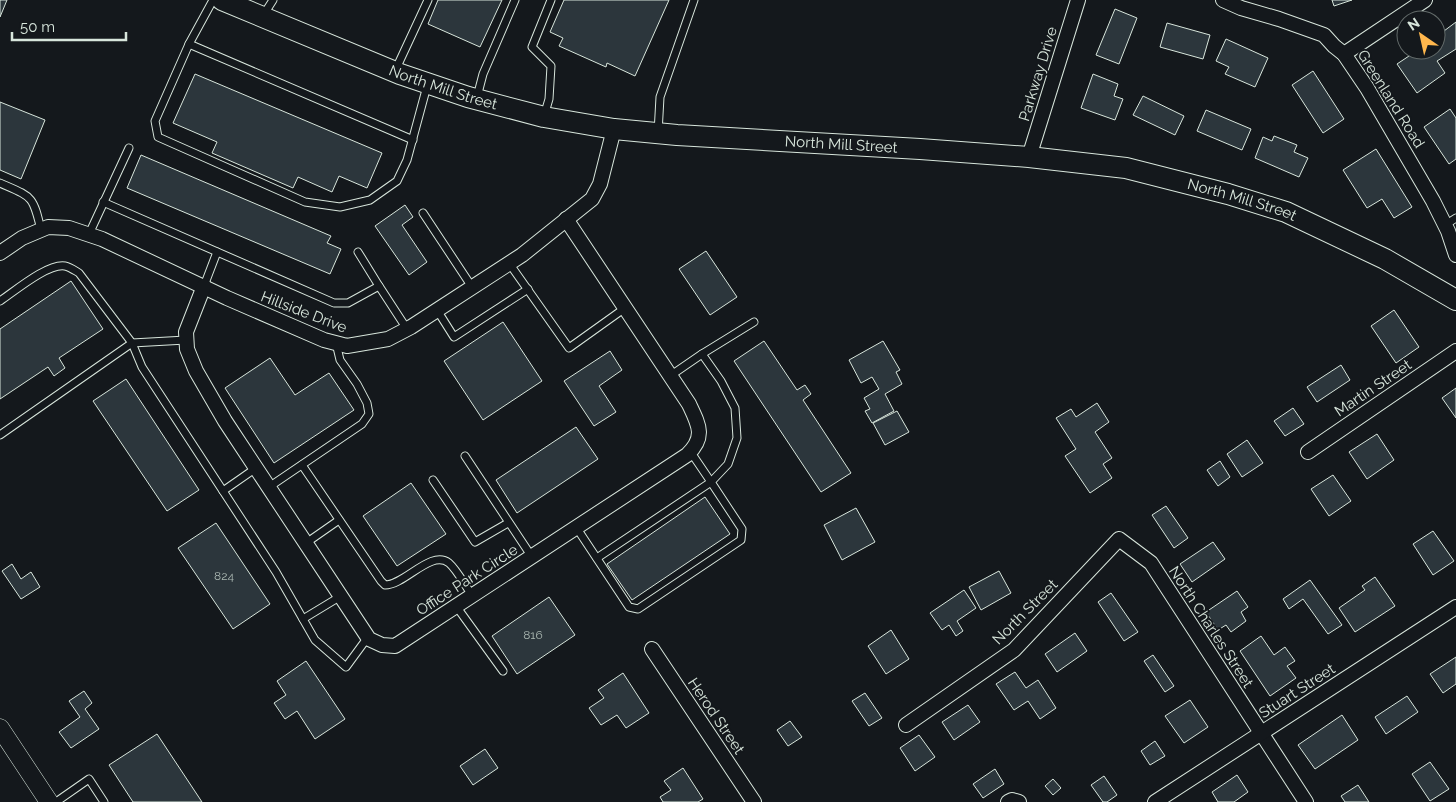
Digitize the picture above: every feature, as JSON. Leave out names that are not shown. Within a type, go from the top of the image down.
[{"type":"main road","name":"North Mill Street","points":[[222,0],[268,8],[395,72],[477,99],[544,117],[614,129],[658,133],[1028,157],[1126,168],[1228,194],[1286,212],[1455,295]]},
{"type":"street","name":"Parkway Drive","points":[[1028,157],[1078,0]]},
{"type":"street","name":"Greenland Road","points":[[1222,0],[1324,35],[1344,54],[1367,88],[1434,201],[1451,222],[1456,255]]},
{"type":"street","points":[[1344,54],[1425,0]]},
{"type":"street","name":"Hillside Drive","points":[[0,253],[22,238],[48,227],[69,228],[102,239],[245,306],[324,340],[346,346],[388,339],[522,255],[592,199],[600,184],[614,129]]},
{"type":"street","points":[[566,219],[689,404],[700,428],[696,445],[690,452]]},
{"type":"street","points":[[204,286],[186,332],[187,350],[196,371],[225,421],[368,637]]},
{"type":"street","name":"Martin Street","points":[[1308,452],[1456,351]]},
{"type":"street","name":"Office Park Circle","points":[[368,637],[382,645],[395,646],[690,452]]},
{"type":"street","name":"North Charles Street","points":[[1110,548],[1119,539],[1151,563],[1306,802]]},
{"type":"street","name":"North Street","points":[[906,725],[1014,650],[1110,548]]},
{"type":"street","name":"Stuart Street","points":[[1155,802],[1456,608]]},
{"type":"street","name":"Herod Street","points":[[652,649],[754,802]]},
{"type":"street","points":[[0,728],[49,802]]},
{"type":"street","points":[[1008,802],[1012,800],[1019,802]]},
{"type":"lane","points":[[213,0],[189,44],[154,121],[158,137],[305,202],[340,207],[370,200],[397,181],[407,160],[428,83]]},
{"type":"lane","points":[[395,72],[428,0]]},
{"type":"lane","points":[[477,99],[482,74],[515,0]]},
{"type":"lane","points":[[544,117],[549,100],[551,66],[532,47],[552,0]]},
{"type":"lane","points":[[658,133],[660,97],[694,0]]},
{"type":"lane","points":[[189,44],[413,140]]},
{"type":"lane","points":[[89,234],[129,148]]},
{"type":"lane","points":[[0,183],[26,194],[33,202],[41,230]]},
{"type":"lane","points":[[104,202],[334,303],[348,303],[380,286]]},
{"type":"lane","points":[[423,213],[472,287]]},
{"type":"lane","points":[[204,286],[216,252]]},
{"type":"lane","points":[[358,252],[406,329]]},
{"type":"lane","points":[[509,263],[569,348],[625,308]]},
{"type":"lane","points":[[0,301],[56,266],[71,267],[78,273],[132,343],[142,367],[276,572],[315,640],[346,667],[368,637]]},
{"type":"lane","points":[[437,310],[454,337],[528,289]]},
{"type":"lane","points":[[670,376],[754,322]]},
{"type":"lane","points":[[0,435],[132,343],[186,340]]},
{"type":"lane","points":[[269,487],[362,424],[368,414],[367,403],[357,384],[340,360],[336,343]]},
{"type":"lane","points":[[597,558],[711,482],[728,464],[737,438],[735,408],[721,380],[702,354]]},
{"type":"lane","points":[[576,527],[629,607],[638,609],[741,540],[742,528],[690,452]]},
{"type":"lane","points":[[465,456],[532,557]]},
{"type":"lane","points":[[302,465],[385,585],[399,582],[432,560],[440,559],[448,563],[472,595]]},
{"type":"lane","points":[[222,491],[256,468]]},
{"type":"lane","points":[[433,480],[475,542],[508,523]]},
{"type":"lane","points":[[306,543],[339,520]]},
{"type":"lane","points":[[303,619],[341,596]]},
{"type":"lane","points":[[456,606],[503,671]]},
{"type":"lane","points":[[56,802],[89,779],[104,802]]},
{"type":"building","points":[[0,0],[7,0],[0,17]]},
{"type":"building","points":[[438,0],[502,0],[480,47],[428,24]]},
{"type":"building","points":[[564,0],[669,0],[635,76],[607,63],[606,67],[559,46],[563,38],[550,32]]},
{"type":"building","points":[[1332,0],[1352,0],[1334,6]]},
{"type":"building","points":[[1115,9],[1137,18],[1119,64],[1096,55]]},
{"type":"building","points":[[1456,22],[1456,49],[1446,55],[1446,30]]},
{"type":"building","points":[[1167,23],[1210,35],[1203,59],[1160,47]]},
{"type":"building","points":[[1226,39],[1268,58],[1255,87],[1225,74],[1229,67],[1216,61]]},
{"type":"building","points":[[1403,60],[1439,60],[1437,61],[1445,73],[1417,93],[1397,64]]},
{"type":"building","points":[[1313,71],[1344,119],[1323,133],[1292,85]]},
{"type":"building","points":[[195,74],[382,153],[367,188],[339,176],[332,192],[298,177],[293,188],[212,153],[217,142],[173,123]]},
{"type":"building","points":[[1093,74],[1118,84],[1114,96],[1123,99],[1115,120],[1081,108]]},
{"type":"building","points":[[1143,96],[1184,116],[1175,135],[1133,115]]},
{"type":"building","points":[[0,102],[45,120],[21,179],[0,170]]},
{"type":"building","points":[[1450,109],[1456,118],[1456,159],[1449,164],[1424,127]]},
{"type":"building","points":[[1206,110],[1251,129],[1242,150],[1197,131]]},
{"type":"building","points":[[1274,136],[1297,145],[1294,152],[1308,158],[1299,177],[1255,158],[1263,137],[1272,141]]},
{"type":"building","points":[[1376,149],[1412,207],[1394,218],[1382,199],[1367,208],[1343,170]]},
{"type":"building","points":[[141,155],[331,236],[327,243],[341,249],[330,274],[127,188]]},
{"type":"building","points":[[405,205],[413,217],[402,225],[427,262],[409,275],[375,226]]},
{"type":"building","points":[[706,251],[737,297],[710,315],[679,269]]},
{"type":"building","points":[[71,281],[103,329],[59,358],[65,368],[54,376],[48,367],[0,399],[0,329]]},
{"type":"building","points":[[1394,310],[1419,347],[1396,363],[1371,326]]},
{"type":"building","points":[[503,322],[542,381],[483,420],[444,361]]},
{"type":"building","points":[[764,341],[797,390],[805,385],[811,394],[803,400],[851,473],[821,492],[734,361]]},
{"type":"building","points":[[883,341],[900,370],[896,372],[902,384],[885,394],[894,411],[872,423],[865,411],[870,409],[864,398],[879,389],[872,377],[861,383],[849,360]]},
{"type":"building","points":[[610,351],[622,370],[599,386],[616,412],[594,426],[564,381]]},
{"type":"building","points":[[270,358],[295,395],[329,373],[354,410],[274,463],[225,388]]},
{"type":"building","points":[[1341,365],[1350,380],[1317,402],[1307,387]]},
{"type":"building","points":[[126,379],[199,490],[167,511],[93,401]]},
{"type":"building","points":[[1456,388],[1456,418],[1442,398]]},
{"type":"building","points":[[1097,403],[1109,422],[1095,432],[1112,458],[1103,464],[1112,478],[1090,493],[1065,456],[1076,449],[1056,418],[1071,409],[1076,417]]},
{"type":"building","points":[[1293,408],[1304,424],[1285,436],[1274,421]]},
{"type":"building","points":[[897,411],[909,432],[885,445],[873,423]]},
{"type":"building","points":[[576,427],[598,459],[517,513],[496,480]]},
{"type":"building","points":[[1377,434],[1394,460],[1367,479],[1349,452]]},
{"type":"building","points":[[1247,440],[1263,463],[1242,477],[1227,454]]},
{"type":"building","points":[[1220,461],[1230,477],[1218,486],[1207,470]]},
{"type":"building","points":[[1333,475],[1351,501],[1329,516],[1311,489]]},
{"type":"building","points":[[411,483],[446,534],[397,566],[363,516]]},
{"type":"building","points":[[705,497],[730,534],[632,600],[607,564]]},
{"type":"building","points":[[1166,506],[1188,538],[1174,548],[1152,515]]},
{"type":"building","points":[[856,508],[875,542],[842,560],[824,525]]},
{"type":"building","points":[[216,523],[270,604],[233,629],[178,548]]},
{"type":"building","points":[[1433,531],[1454,561],[1433,575],[1413,544]]},
{"type":"building","points":[[1213,542],[1225,559],[1192,582],[1180,564]]},
{"type":"building","points":[[12,564],[21,579],[31,572],[40,587],[21,599],[2,571]]},
{"type":"building","points":[[999,571],[1011,593],[981,610],[969,587]]},
{"type":"building","points":[[1375,577],[1395,606],[1355,632],[1339,608],[1365,590],[1362,586]]},
{"type":"building","points":[[1310,580],[1342,625],[1328,634],[1303,599],[1289,609],[1283,599]]},
{"type":"building","points":[[964,590],[976,608],[957,621],[963,631],[956,636],[949,625],[942,630],[930,613]]},
{"type":"building","points":[[1237,591],[1248,607],[1241,612],[1246,621],[1231,632],[1226,625],[1218,630],[1206,612]]},
{"type":"building","points":[[1111,593],[1138,632],[1124,641],[1098,602]]},
{"type":"building","points":[[549,597],[575,635],[517,674],[492,636]]},
{"type":"building","points":[[891,630],[909,659],[886,674],[868,646]]},
{"type":"building","points":[[1075,633],[1087,651],[1057,672],[1045,654]]},
{"type":"building","points":[[1261,636],[1274,655],[1285,647],[1295,661],[1287,666],[1296,678],[1270,696],[1240,651]]},
{"type":"building","points":[[1153,655],[1174,686],[1165,692],[1144,661]]},
{"type":"building","points":[[1456,657],[1456,684],[1443,693],[1430,674]]},
{"type":"building","points":[[306,661],[345,719],[315,739],[297,711],[285,719],[274,703],[286,695],[277,681]]},
{"type":"building","points":[[1015,672],[1026,688],[1038,680],[1056,708],[1040,719],[1028,701],[1014,710],[996,684]]},
{"type":"building","points":[[623,673],[649,713],[626,728],[617,715],[601,725],[589,708],[604,698],[598,690]]},
{"type":"building","points":[[84,691],[92,703],[85,709],[99,729],[71,748],[59,732],[80,717],[69,701]]},
{"type":"building","points":[[865,693],[882,718],[869,726],[852,701]]},
{"type":"building","points":[[1407,696],[1418,712],[1386,734],[1375,717]]},
{"type":"building","points":[[1190,700],[1208,727],[1184,743],[1165,716]]},
{"type":"building","points":[[968,705],[980,722],[954,740],[942,722]]},
{"type":"building","points":[[1342,715],[1358,740],[1315,769],[1298,745]]},
{"type":"building","points":[[790,721],[802,737],[788,746],[777,730]]},
{"type":"building","points":[[157,734],[202,802],[133,802],[109,765]]},
{"type":"building","points":[[919,735],[935,757],[915,771],[900,748]]},
{"type":"building","points":[[1155,741],[1165,756],[1150,765],[1141,751]]},
{"type":"building","points":[[485,749],[498,768],[473,785],[460,766]]},
{"type":"building","points":[[1430,762],[1449,789],[1430,801],[1412,774]]},
{"type":"building","points":[[683,768],[703,799],[698,802],[663,802],[660,797],[671,790],[664,781]]},
{"type":"building","points":[[995,769],[1004,784],[983,798],[973,784]]},
{"type":"building","points":[[1237,775],[1248,792],[1234,802],[1218,802],[1212,792]]},
{"type":"building","points":[[1104,776],[1117,795],[1107,802],[1103,802],[1091,785]]},
{"type":"building","points":[[1053,779],[1061,788],[1053,795],[1045,786]]},
{"type":"building","points":[[1358,785],[1369,802],[1345,802],[1341,796]]}]
